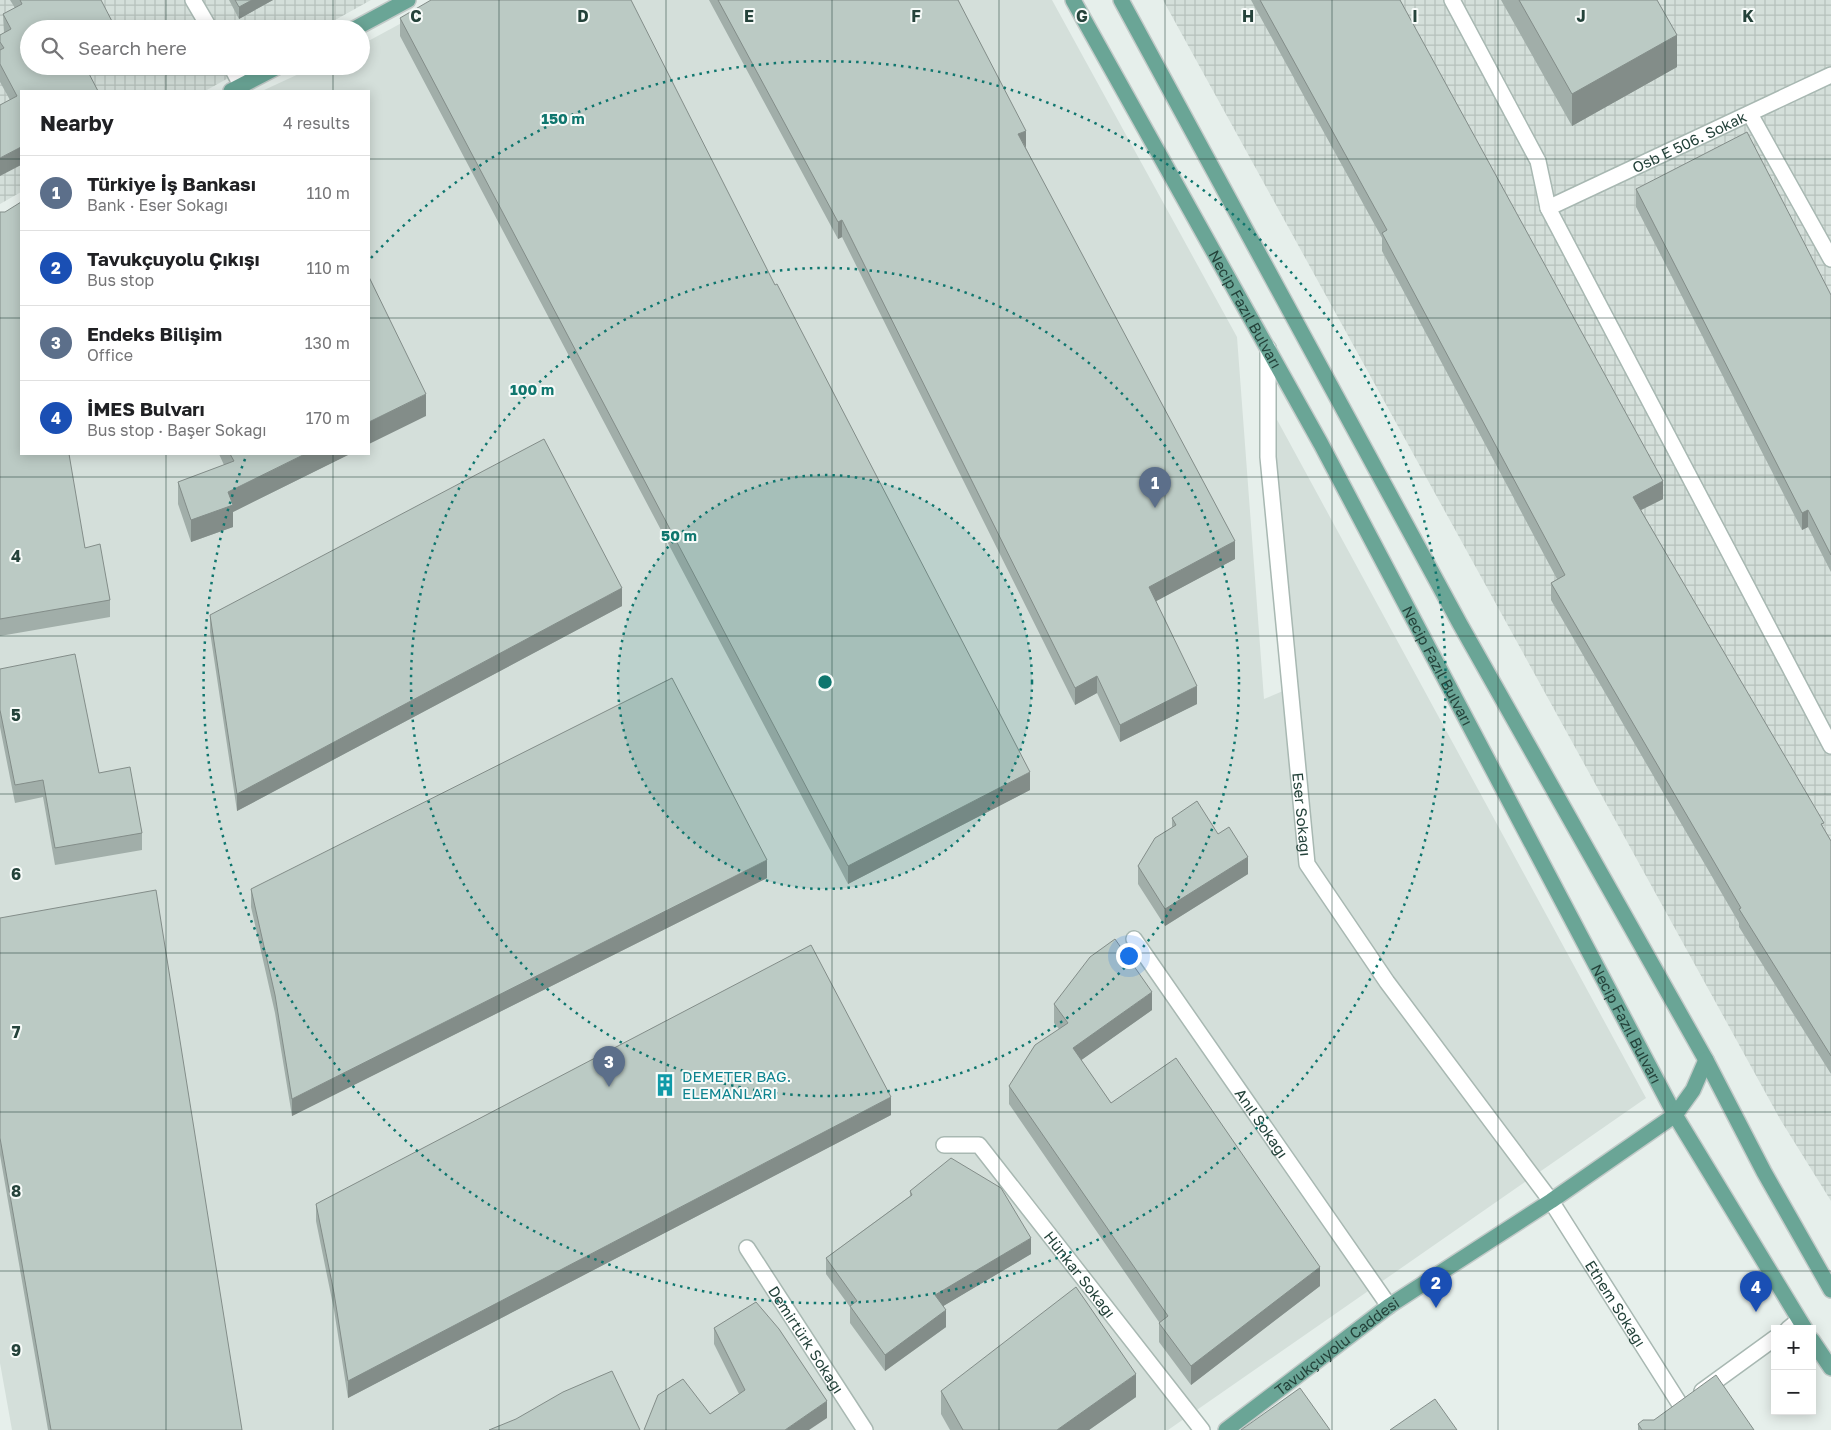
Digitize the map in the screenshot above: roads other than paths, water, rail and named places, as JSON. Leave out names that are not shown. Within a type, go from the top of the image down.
[{"type":"main road","points":[[370,20],[408,0]]},
{"type":"main road","name":"Necip Fazıl Bulvarı","points":[[1073,0],[1322,444],[1675,1115],[1796,1325]]},
{"type":"main road","points":[[1121,0],[1460,624],[1706,1060],[1755,1155],[1831,1290]]},
{"type":"main road","points":[[236,88],[261,75]]},
{"type":"main road","name":"Tavukçuyolu Caddesi","points":[[1226,1430],[1389,1306],[1551,1201],[1675,1115],[1693,1090],[1706,1060]]},
{"type":"main road","points":[[1816,1346],[1831,1368]]},
{"type":"street","points":[[194,0],[205,20]]},
{"type":"street","points":[[1452,0],[1538,161],[1548,208],[1831,746]]},
{"type":"street","points":[[233,75],[236,88]]},
{"type":"street","name":"Osb E 506. Sokak","points":[[1548,208],[1831,75]]},
{"type":"street","points":[[1750,114],[1831,259]]},
{"type":"street","name":"Eser Sokağı","points":[[1268,348],[1268,457],[1307,864],[1387,982],[1551,1201]]},
{"type":"street","name":"Anıl Sokağı","points":[[1134,939],[1389,1306]]},
{"type":"street","name":"Hünkar Sokağı","points":[[944,1144],[979,1145],[1202,1430]]},
{"type":"street","name":"Ethem Sokağı","points":[[1551,1201],[1681,1406]]},
{"type":"street","name":"Demirtürk Sokağı","points":[[747,1248],[865,1430]]},
{"type":"street","points":[[1668,1416],[1771,1341]]},
{"type":"place","name":"Türkiye İş Bankası","points":[[1155,508]]},
{"type":"place","name":"DEMETER BAĞ. ELEMANLARI","points":[[665,1085]]},
{"type":"place","name":"Endeks Bilişim","points":[[609,1087]]},
{"type":"place","name":"Tavukçuyolu Çıkışı","points":[[1436,1308]]},
{"type":"place","name":"İMES Bulvarı","points":[[1756,1312]]}]
